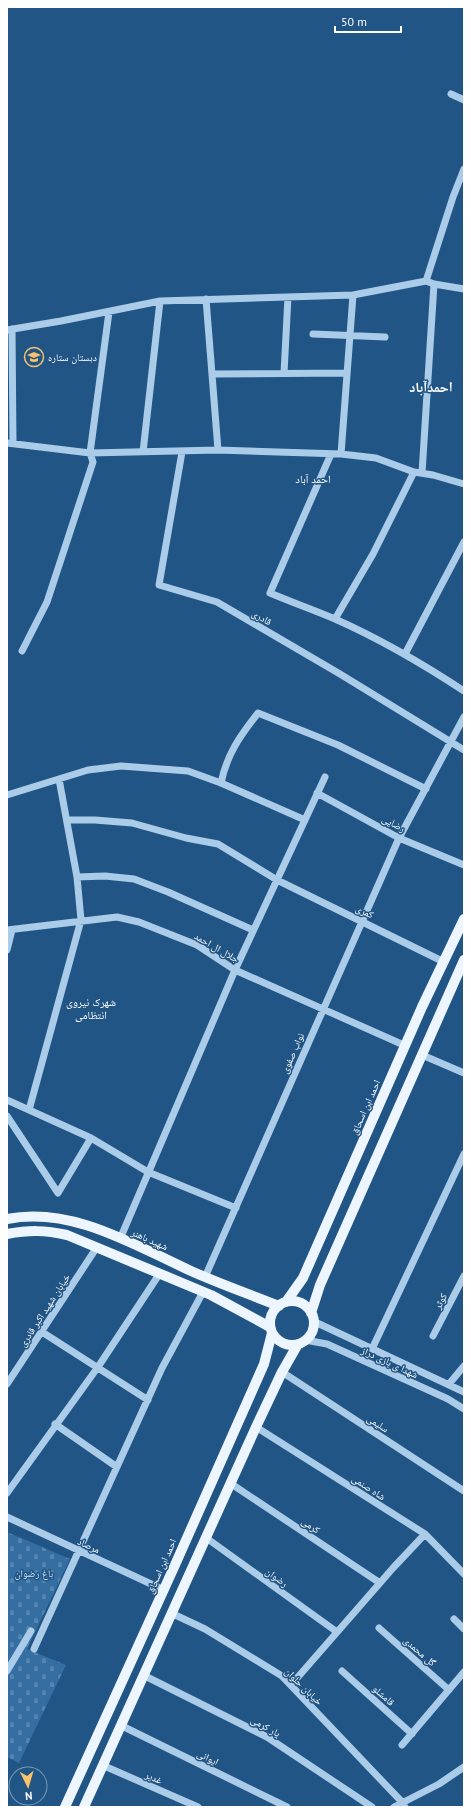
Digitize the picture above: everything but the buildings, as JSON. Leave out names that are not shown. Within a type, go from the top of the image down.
[{"type":"main road","name":"احمد ابن اسحاق","points":[[282,1304],[303,1278],[464,919]]},
{"type":"main road","points":[[84,1807],[205,1537],[282,1372],[313,1328],[312,1317],[320,1285],[464,960]]},
{"type":"main road","name":"شهید باهنر","points":[[7,1218],[46,1216],[68,1219],[123,1240],[205,1277],[282,1304]]},
{"type":"main road","points":[[7,1234],[26,1230],[46,1230],[67,1235],[203,1292],[271,1330],[276,1338],[286,1344],[302,1342]]},
{"type":"main road","points":[[96,1246],[103,1239],[101,1231]]},
{"type":"main road","points":[[119,1256],[123,1240]]},
{"type":"main road","points":[[271,1330],[272,1315],[282,1304],[301,1303],[312,1317]]},
{"type":"main road","name":"احمد ابن اسحاق","points":[[65,1807],[164,1590],[264,1364],[271,1330]]},
{"type":"street","points":[[451,94],[464,100]]},
{"type":"street","points":[[426,281],[453,197],[464,169]]},
{"type":"street","points":[[464,288],[434,284],[426,281],[352,295],[160,301],[109,312],[10,329],[10,443],[90,453],[218,450],[341,454],[376,458],[418,472],[464,484]]},
{"type":"street","points":[[335,619],[418,472],[434,284]]},
{"type":"street","points":[[341,454],[352,295]]},
{"type":"street","points":[[284,373],[288,297]]},
{"type":"street","points":[[206,299],[218,450]]},
{"type":"street","points":[[143,452],[160,301]]},
{"type":"street","points":[[22,651],[47,602],[92,462],[90,453],[109,312]]},
{"type":"street","points":[[313,334],[385,337]]},
{"type":"street","points":[[212,374],[347,373]]},
{"type":"street","name":"قادری","points":[[182,452],[159,585],[217,602],[340,674],[464,750]]},
{"type":"street","points":[[331,454],[270,593],[335,619],[405,654],[464,691]]},
{"type":"street","points":[[405,654],[464,542]]},
{"type":"street","points":[[221,783],[224,766],[237,740],[258,714],[338,745],[426,789]]},
{"type":"street","name":"نواب صفوی","points":[[205,1277],[296,1067],[323,1010],[399,838],[464,717]]},
{"type":"street","points":[[7,795],[88,770],[121,766],[188,771],[221,783],[305,820]]},
{"type":"street","points":[[123,1240],[148,1172],[235,970],[324,777]]},
{"type":"street","points":[[29,1110],[81,920],[77,877],[59,779]]},
{"type":"street","name":"رضایی","points":[[317,793],[399,838],[464,865]]},
{"type":"street","name":"کمری","points":[[67,820],[95,820],[132,823],[186,838],[218,844],[277,880],[444,962]]},
{"type":"street","points":[[77,877],[105,876],[134,879],[168,892],[253,930]]},
{"type":"street","name":"جلال ال احمد","points":[[10,930],[81,920],[117,917],[139,922],[197,945],[235,970],[406,1046]]},
{"type":"street","points":[[7,950],[10,930]]},
{"type":"street","points":[[422,1054],[464,1073]]},
{"type":"street","points":[[7,1100],[90,1138],[148,1172],[236,1208]]},
{"type":"street","points":[[7,1116],[58,1193],[90,1138]]},
{"type":"street","points":[[372,1349],[464,1154]]},
{"type":"street","name":"خیابان شهید اکبر قادری","points":[[7,1384],[42,1332],[96,1246]]},
{"type":"street","points":[[7,1493],[55,1424],[98,1368],[160,1273]]},
{"type":"street","name":"کوثر","points":[[433,1336],[464,1276]]},
{"type":"street","points":[[34,1649],[162,1368],[203,1292]]},
{"type":"street","name":"شهدا ی بازی دراز","points":[[312,1317],[372,1349],[464,1392]]},
{"type":"street","points":[[42,1332],[148,1400]]},
{"type":"street","name":"شهدا ی بازی دراز","points":[[302,1342],[327,1344],[448,1399],[464,1409]]},
{"type":"street","points":[[449,1384],[464,1366]]},
{"type":"street","name":"سلیمی","points":[[282,1372],[464,1491]]},
{"type":"street","points":[[55,1424],[117,1467]]},
{"type":"street","name":"شاه صنمی","points":[[256,1427],[425,1534],[462,1569]]},
{"type":"street","name":"کرمی","points":[[230,1483],[380,1583]]},
{"type":"street","name":"مرصاد","points":[[7,1517],[79,1552],[164,1590]]},
{"type":"street","points":[[291,1685],[425,1534]]},
{"type":"street","name":"رضوان","points":[[205,1537],[337,1632]]},
{"type":"street","name":"خیابان حلوان","points":[[171,1613],[205,1629],[282,1676],[403,1804]]},
{"type":"street","points":[[454,1619],[464,1628]]},
{"type":"street","name":"گل محمدی","points":[[379,1628],[449,1690]]},
{"type":"street","points":[[7,1671],[31,1631]]},
{"type":"street","name":"قامشلو","points":[[342,1671],[412,1734]]},
{"type":"street","points":[[402,1745],[464,1672]]},
{"type":"street","name":"یار کرمی","points":[[143,1675],[267,1737],[372,1807]]},
{"type":"street","name":"ایوانی","points":[[120,1725],[287,1807]]},
{"type":"street","name":"غدیر","points":[[102,1765],[198,1807]]},
{"type":"street","points":[[394,1807],[403,1804],[439,1784],[464,1767]]},
{"type":"green space","name":"باغ رضوان","points":[[7,1532],[70,1559],[27,1649],[66,1665],[19,1763],[7,1757]]},
{"type":"place","name":"دبستان ستاره","points":[[34,357]]},
{"type":"district","name":"احمدآباد","points":[[431,387]]},
{"type":"district","name":"احمد آباد","points":[[313,479]]},
{"type":"district","name":"شهرک نیروی انتظامی","points":[[91,1008]]}]
